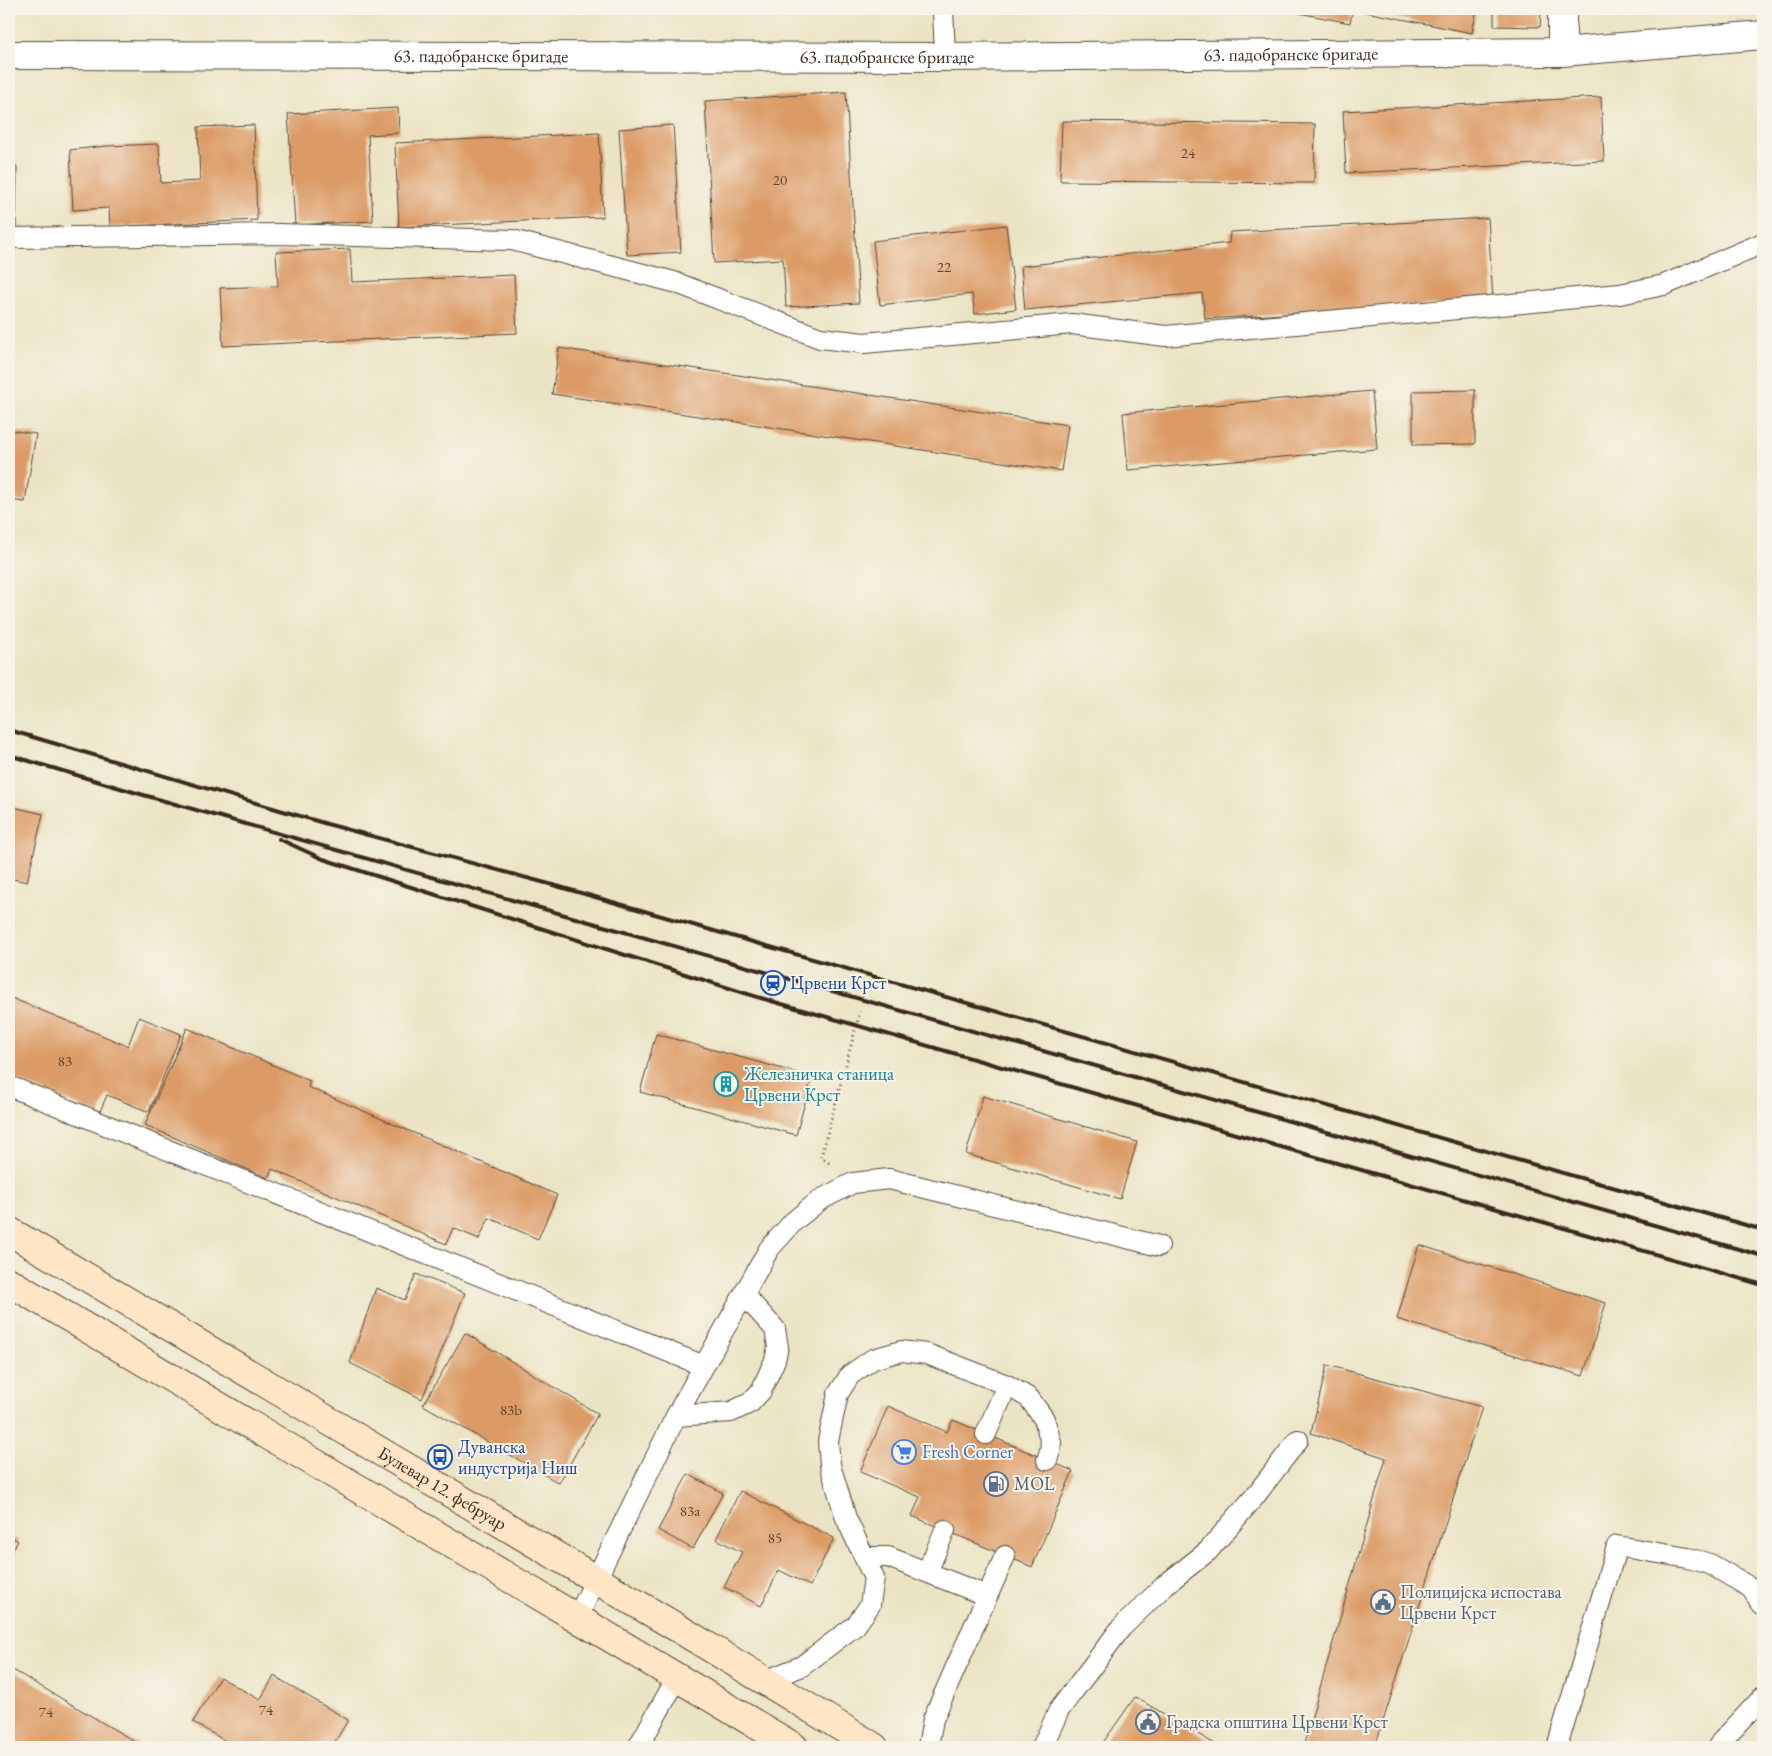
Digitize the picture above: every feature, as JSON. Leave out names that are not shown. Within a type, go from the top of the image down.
[{"type":"main road","name":"Булевар 12. фебруар","points":[[9,1231],[874,1747]]},
{"type":"main road","points":[[9,1282],[794,1747]]},
{"type":"street","points":[[1562,9],[1562,52]]},
{"type":"street","name":"63. падобранске бригаде","points":[[9,55],[945,57],[1562,52],[1763,35]]},
{"type":"lane","points":[[943,9],[945,57]]},
{"type":"lane","points":[[9,238],[278,234],[512,240],[674,282],[820,338],[864,343],[1072,324],[1165,336],[1620,294],[1664,285],[1763,243]]},
{"type":"lane","points":[[9,1086],[704,1366]]},
{"type":"lane","points":[[577,1618],[676,1416],[769,1249],[794,1221],[820,1200],[853,1183],[889,1179],[1159,1246]]},
{"type":"lane","points":[[676,1416],[731,1412],[750,1403],[761,1392],[775,1360],[778,1347],[775,1329],[744,1294]]},
{"type":"lane","points":[[765,1681],[802,1666],[856,1625],[870,1606],[874,1578],[846,1518],[829,1457],[828,1442],[838,1394],[850,1374],[873,1359],[901,1351],[927,1354],[1007,1385],[1028,1398],[1044,1420],[1051,1442],[1047,1460]]},
{"type":"lane","points":[[986,1434],[1007,1385]]},
{"type":"lane","points":[[1042,1747],[1059,1710],[1121,1628],[1165,1585],[1208,1551],[1255,1496],[1298,1440]]},
{"type":"lane","points":[[927,1572],[945,1530]]},
{"type":"lane","points":[[1557,1747],[1617,1546],[1688,1558],[1710,1564],[1751,1588],[1763,1606]]},
{"type":"lane","points":[[928,1747],[933,1719],[1005,1556]]},
{"type":"lane","points":[[864,1557],[888,1557],[987,1596]]},
{"type":"lane","points":[[638,1747],[677,1678]]},
{"type":"lane","points":[[1718,1747],[1763,1698]]},
{"type":"path","points":[[853,1183],[821,1157],[860,1012]]},
{"type":"building","points":[[1289,9],[1353,9],[1350,23],[1289,11]]},
{"type":"building","points":[[1361,9],[1477,9],[1472,33],[1361,11]]},
{"type":"building","points":[[1494,9],[1541,9],[1540,27],[1494,26]]},
{"type":"building","points":[[846,92],[859,303],[786,307],[783,259],[714,263],[705,101]]},
{"type":"building","points":[[1601,97],[1604,161],[1346,173],[1343,111]]},
{"type":"building","points":[[398,108],[399,133],[368,135],[373,221],[295,225],[288,114]]},
{"type":"building","points":[[1062,121],[1315,124],[1314,183],[1060,181]]},
{"type":"building","points":[[254,125],[257,220],[110,227],[109,208],[73,210],[70,150],[106,146],[159,144],[161,183],[200,181],[198,127]]},
{"type":"building","points":[[673,125],[681,252],[627,255],[619,129]]},
{"type":"building","points":[[599,133],[603,217],[399,227],[395,143]]},
{"type":"building","points":[[9,166],[17,166],[16,230],[9,230]]},
{"type":"building","points":[[1488,218],[1493,301],[1205,319],[1202,293],[1025,310],[1021,266],[1229,243],[1230,232]]},
{"type":"building","points":[[1006,225],[1016,309],[975,314],[972,294],[880,305],[873,241]]},
{"type":"building","points":[[350,249],[352,282],[514,275],[517,333],[223,346],[220,288],[278,286],[276,252]]},
{"type":"building","points":[[559,348],[1068,425],[1061,471],[552,394]]},
{"type":"building","points":[[1475,390],[1475,444],[1413,445],[1413,391]]},
{"type":"building","points":[[1372,391],[1377,449],[1128,470],[1123,413]]},
{"type":"building","points":[[9,430],[36,434],[25,502],[9,500]]},
{"type":"building","points":[[9,806],[43,814],[27,882],[9,878]]},
{"type":"building","points":[[9,997],[128,1046],[139,1017],[181,1034],[149,1112],[107,1095],[99,1114],[9,1077]]},
{"type":"building","points":[[187,1028],[310,1081],[308,1087],[557,1195],[538,1239],[489,1218],[479,1239],[453,1228],[446,1244],[272,1169],[268,1178],[145,1125]]},
{"type":"building","name":"Железничка станица Црвени Крст","points":[[656,1034],[812,1077],[796,1135],[640,1092]]},
{"type":"building","points":[[983,1096],[1137,1142],[1120,1199],[966,1154]]},
{"type":"building","points":[[1419,1245],[1606,1303],[1583,1376],[1397,1319]]},
{"type":"building","points":[[416,1274],[465,1293],[422,1399],[350,1363],[376,1288],[405,1300]]},
{"type":"building","points":[[465,1333],[598,1414],[559,1483],[423,1405]]},
{"type":"building","name":"Полицијска испостава Црвени Крст","points":[[1327,1365],[1482,1407],[1375,1747],[1303,1747],[1386,1458],[1311,1433]]},
{"type":"building","name":"MOL","points":[[888,1406],[947,1432],[953,1420],[1073,1471],[1032,1567],[912,1516],[920,1497],[860,1472]]},
{"type":"building","points":[[688,1474],[723,1493],[693,1549],[658,1530]]},
{"type":"building","points":[[740,1491],[834,1538],[810,1586],[779,1570],[761,1606],[724,1587],[742,1552],[716,1539]]},
{"type":"building","points":[[9,1535],[18,1541],[9,1556]]},
{"type":"building","points":[[13,1670],[144,1747],[9,1747],[9,1677]]},
{"type":"building","points":[[274,1676],[348,1720],[333,1745],[338,1747],[230,1747],[232,1745],[193,1722],[220,1677],[260,1700]]},
{"type":"building","name":"Градска општина Црвени Крст","points":[[1135,1697],[1220,1747],[1100,1747]]},
{"type":"railway","points":[[9,730],[327,824],[553,885],[1763,1230]]},
{"type":"railway","points":[[9,755],[147,796],[1763,1256]]},
{"type":"railway","points":[[279,839],[323,859],[754,996],[1763,1285]]},
{"type":"place","name":"Црвени Крст","points":[[773,983]]},
{"type":"place","name":"Железничка станица Црвени Крст","points":[[726,1084]]},
{"type":"place","name":"Fresh Corner","points":[[904,1452]]},
{"type":"place","name":"Дуванска индустрија Ниш","points":[[440,1457]]},
{"type":"place","name":"MOL","points":[[996,1484]]},
{"type":"place","name":"Полицијска испостава Црвени Крст","points":[[1383,1602]]},
{"type":"place","name":"Градска општина Црвени Крст","points":[[1148,1722]]}]
